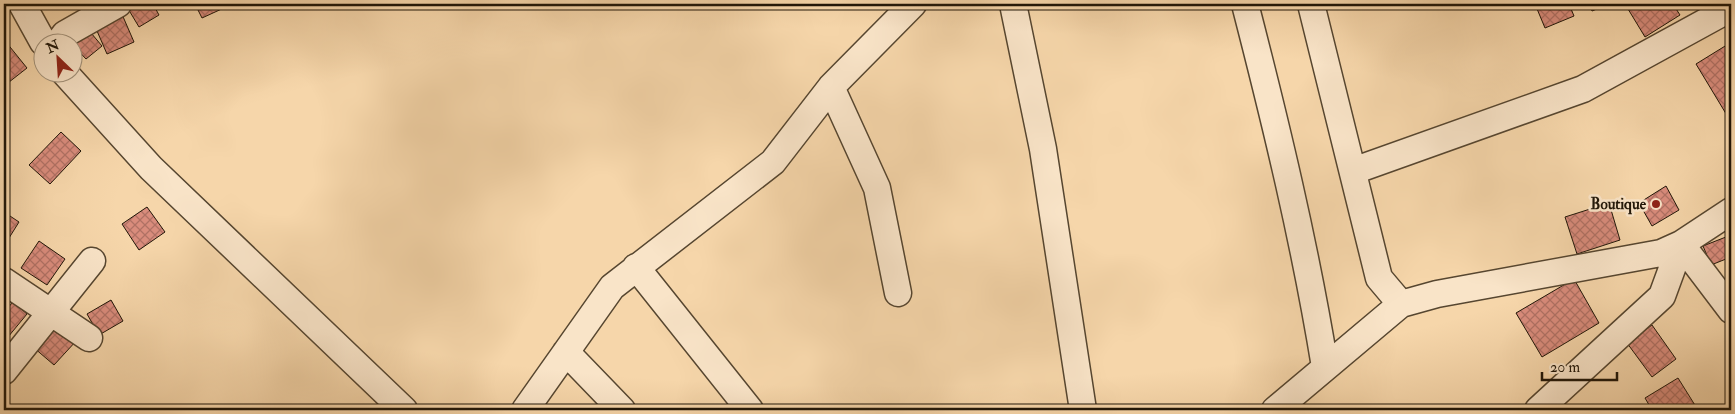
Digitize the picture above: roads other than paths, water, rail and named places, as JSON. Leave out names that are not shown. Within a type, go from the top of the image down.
[{"type":"street","points":[[22,4],[38,32]]},
{"type":"street","points":[[69,32],[118,4]]},
{"type":"street","points":[[525,410],[612,287],[772,162],[831,87],[913,4]]},
{"type":"street","points":[[1013,4],[1043,148],[1083,410]]},
{"type":"street","points":[[1245,4],[1298,221],[1310,277],[1325,367]]},
{"type":"street","points":[[1311,4],[1379,278],[1401,304]]},
{"type":"street","points":[[1353,171],[1583,89],[1731,8]]},
{"type":"street","points":[[73,82],[151,168],[404,410]]},
{"type":"street","points":[[831,87],[877,188],[898,293]]},
{"type":"street","points":[[1273,410],[1401,304],[1437,294],[1661,253],[1681,244],[1731,210]]},
{"type":"street","points":[[1681,244],[1731,310]]},
{"type":"street","points":[[1538,410],[1662,296],[1681,244]]},
{"type":"street","points":[[4,371],[92,261]]},
{"type":"street","points":[[636,267],[750,410]]},
{"type":"street","points":[[4,281],[89,338]]},
{"type":"street","points":[[566,352],[622,410]]},
{"type":"place","name":"Boutique","points":[[1656,204]]}]
